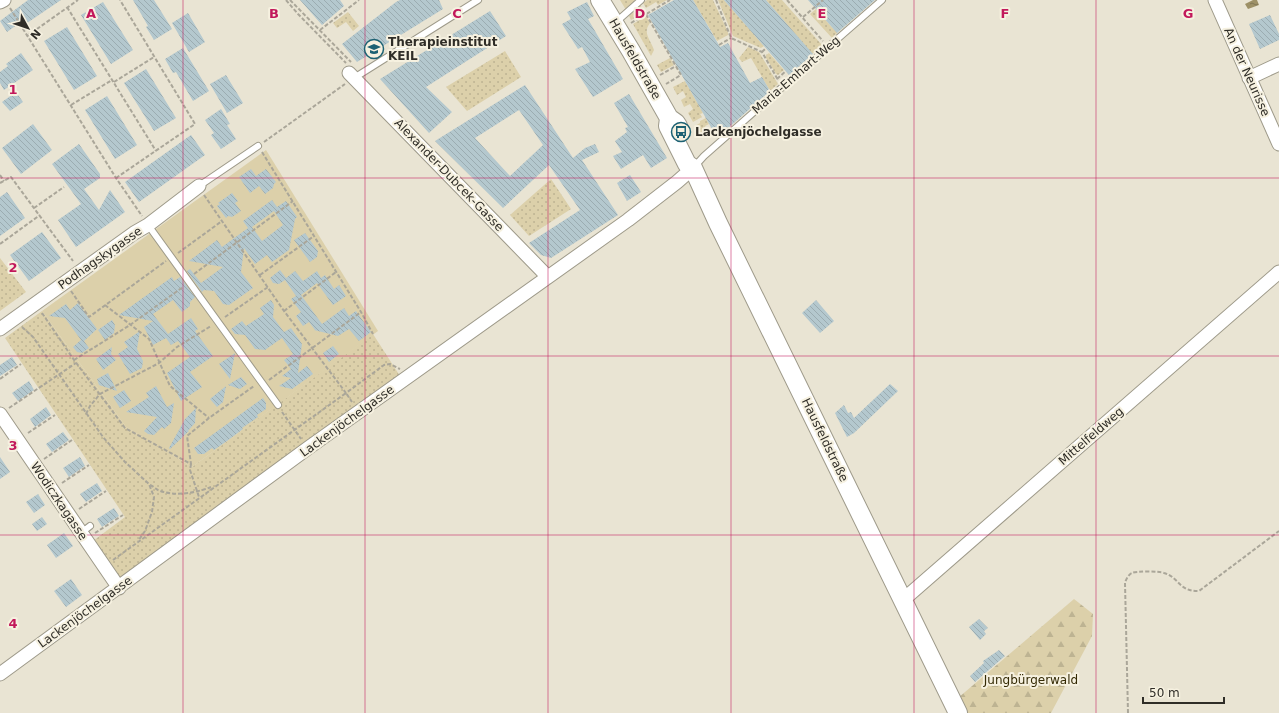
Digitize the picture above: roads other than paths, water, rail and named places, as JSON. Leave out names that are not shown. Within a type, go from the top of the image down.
[{"type":"street","name":"Hausfeldstraße","points":[[600,0],[623,23],[656,94],[669,118],[668,126],[686,164],[693,167],[718,223],[958,713]]},
{"type":"street","name":"An der Neurisse","points":[[1215,0],[1279,144]]},
{"type":"street","points":[[1249,78],[1279,64]]},
{"type":"street","name":"Alexander-Dubcek-Gasse","points":[[355,75],[548,277]]},
{"type":"street","name":"Lackenjöchelgasse","points":[[0,674],[308,448],[628,220],[677,182],[693,167]]},
{"type":"street","name":"Podhagskygasse","points":[[0,329],[134,233],[201,189]]},
{"type":"street","name":"Mittelfeldweg","points":[[903,600],[1279,272]]},
{"type":"street","name":"Wodiczkagasse","points":[[5,411],[85,530],[119,588]]},
{"type":"lane","points":[[355,75],[478,0]]},
{"type":"lane","name":"Maria-Emhart-Weg","points":[[693,167],[710,150],[882,0]]},
{"type":"lane","points":[[623,23],[640,1]]},
{"type":"lane","points":[[201,189],[258,146]]},
{"type":"lane","points":[[148,225],[278,405]]},
{"type":"water","points":[[1253,0],[1257,0],[1259,5],[1248,9],[1245,4]]},
{"type":"place","name":"Therapieinstitut KEIL","points":[[374,49]]},
{"type":"place","name":"Lackenjöchelgasse","points":[[681,132]]},
{"type":"park label","name":"Jungbürgerwald","points":[[1031,680]]}]
